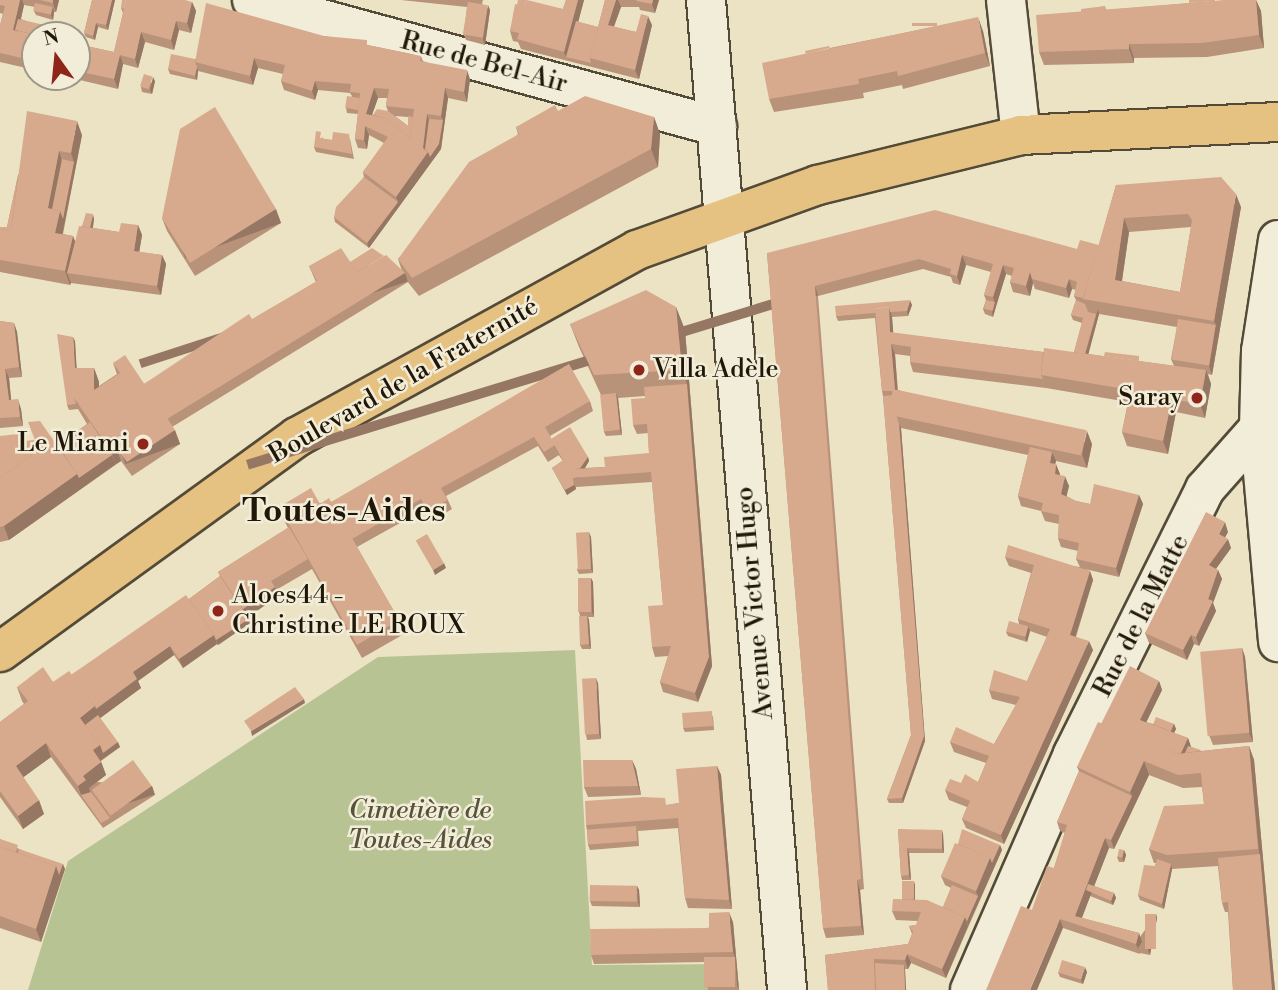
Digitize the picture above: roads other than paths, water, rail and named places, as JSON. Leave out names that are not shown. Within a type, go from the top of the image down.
[{"type":"main road","name":"Boulevard de la Fraternité","points":[[0,652],[297,437],[637,250],[724,216],[818,185],[1021,135],[1278,122]]},
{"type":"street","name":"Rue de Bel-Air","points":[[252,0],[717,126]]},
{"type":"street","name":"Avenue Victor Hugo","points":[[706,0],[787,990]]},
{"type":"street","points":[[1006,0],[1021,135]]},
{"type":"street","points":[[1278,240],[1261,351],[1278,642]]},
{"type":"street","name":"Rue de la Matte","points":[[970,990],[1073,754],[1205,489],[1268,437]]},
{"type":"place","name":"Villa Adèle","points":[[639,370]]},
{"type":"place","name":"Saray","points":[[1197,398]]},
{"type":"place","name":"Le Miami","points":[[143,444]]},
{"type":"place","name":"Aloes44 - Christine LE ROUX","points":[[218,611]]},
{"type":"district","name":"Toutes-Aides","points":[[344,512]]},
{"type":"park label","name":"Cimetière de Toutes-Aides","points":[[420,826]]}]
